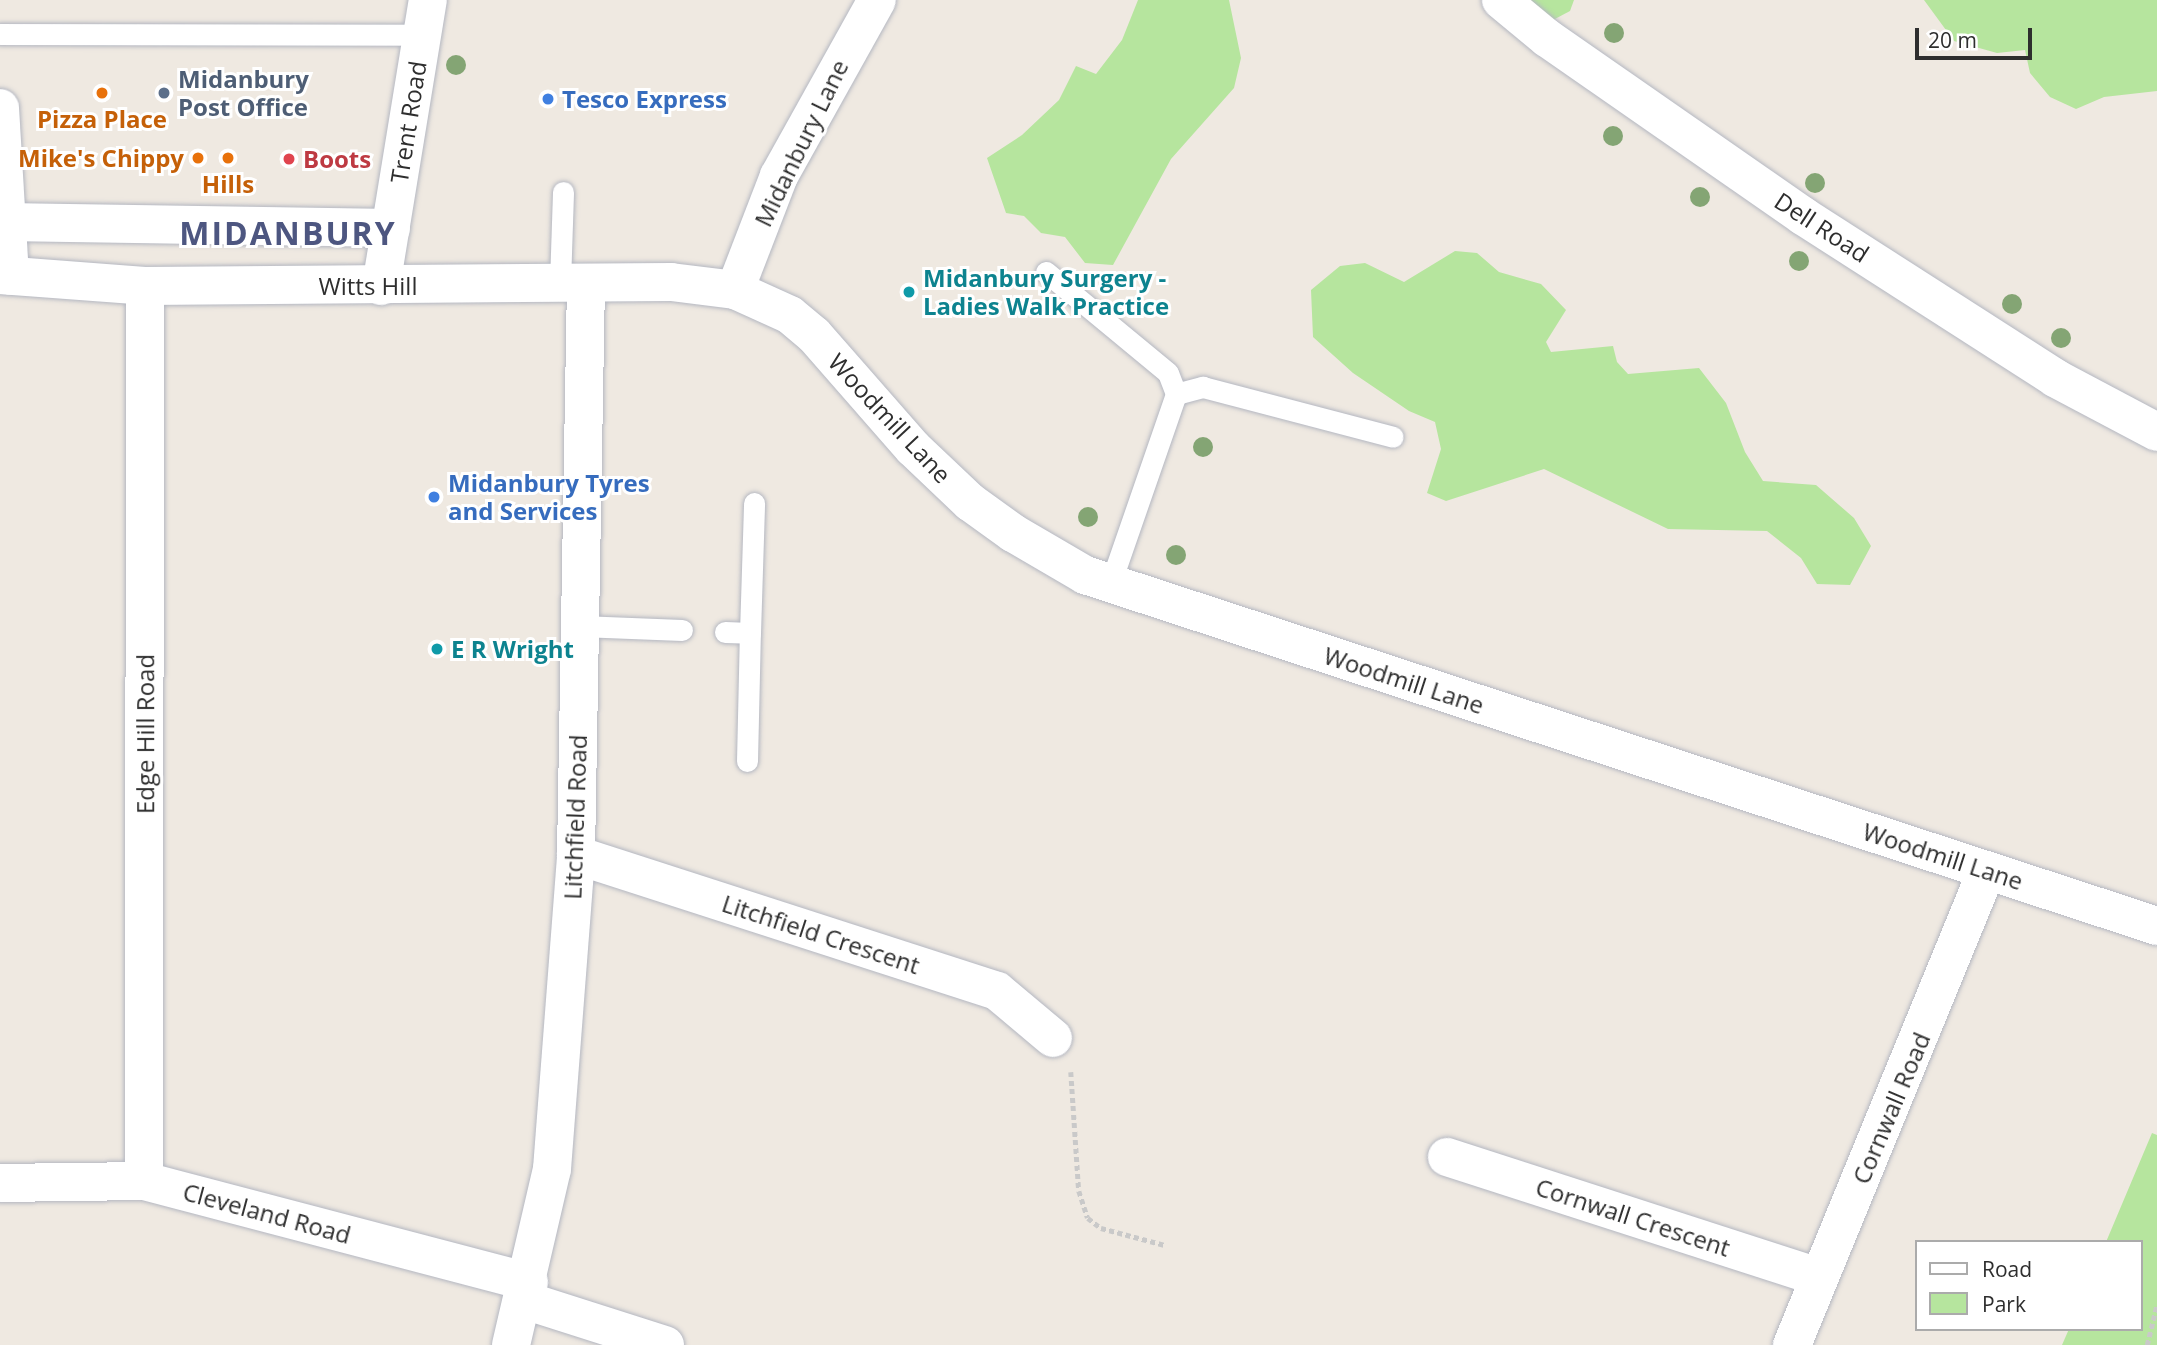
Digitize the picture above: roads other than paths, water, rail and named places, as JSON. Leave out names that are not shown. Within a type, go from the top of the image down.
[{"type":"street","name":"Midanbury Lane","points":[[735,290],[779,176],[877,0]]},
{"type":"street","name":"Dell Road","points":[[1501,0],[1548,38],[1803,216],[2055,378],[2157,432]]},
{"type":"street","name":"Trent Road","points":[[382,286],[426,18]]},
{"type":"street","points":[[0,108],[7,222],[5,275]]},
{"type":"street","points":[[7,222],[391,228]]},
{"type":"street","name":"Witts Hill","points":[[5,275],[145,286],[671,282],[735,290]]},
{"type":"street","name":"Litchfield Road","points":[[511,1345],[526,1291],[555,1153],[576,855],[580,626],[573,283]]},
{"type":"street","name":"Edge Hill Road","points":[[144,1181],[145,286]]},
{"type":"street","name":"Woodmill Lane","points":[[735,290],[790,315],[814,335],[913,448],[970,502],[1056,560],[1110,585],[2157,926]]},
{"type":"street","name":"Litchfield Crescent","points":[[576,855],[997,991],[1053,1038]]},
{"type":"street","name":"Cornwall Road","points":[[1792,1345],[1987,870]]},
{"type":"street","name":"Cornwall Crescent","points":[[1447,1157],[1819,1277]]},
{"type":"street","name":"Cleveland Road","points":[[0,1183],[144,1181],[526,1291],[665,1345]]},
{"type":"lane","points":[[0,34],[426,18]]},
{"type":"lane","points":[[563,192],[573,283]]},
{"type":"lane","points":[[1046,272],[1168,373],[1176,394],[1110,585]]},
{"type":"lane","points":[[1176,394],[1203,387],[1393,438]]},
{"type":"lane","points":[[747,761],[754,503]]},
{"type":"lane","points":[[580,626],[682,630]]},
{"type":"lane","points":[[725,632],[751,633]]},
{"type":"place","name":"Pizza Place","points":[[102,93]]},
{"type":"place","name":"Midanbury Post Office","points":[[164,93]]},
{"type":"place","name":"Tesco Express","points":[[548,99]]},
{"type":"place","name":"Mike's Chippy","points":[[198,158]]},
{"type":"place","name":"Hills","points":[[228,158]]},
{"type":"place","name":"Boots","points":[[289,159]]},
{"type":"place","name":"Midanbury Surgery - Ladies Walk Practice","points":[[909,292]]},
{"type":"place","name":"Midanbury Tyres and Services","points":[[434,497]]},
{"type":"place","name":"E R Wright","points":[[437,649]]},
{"type":"district","name":"MIDANBURY","points":[[288,233]]}]
